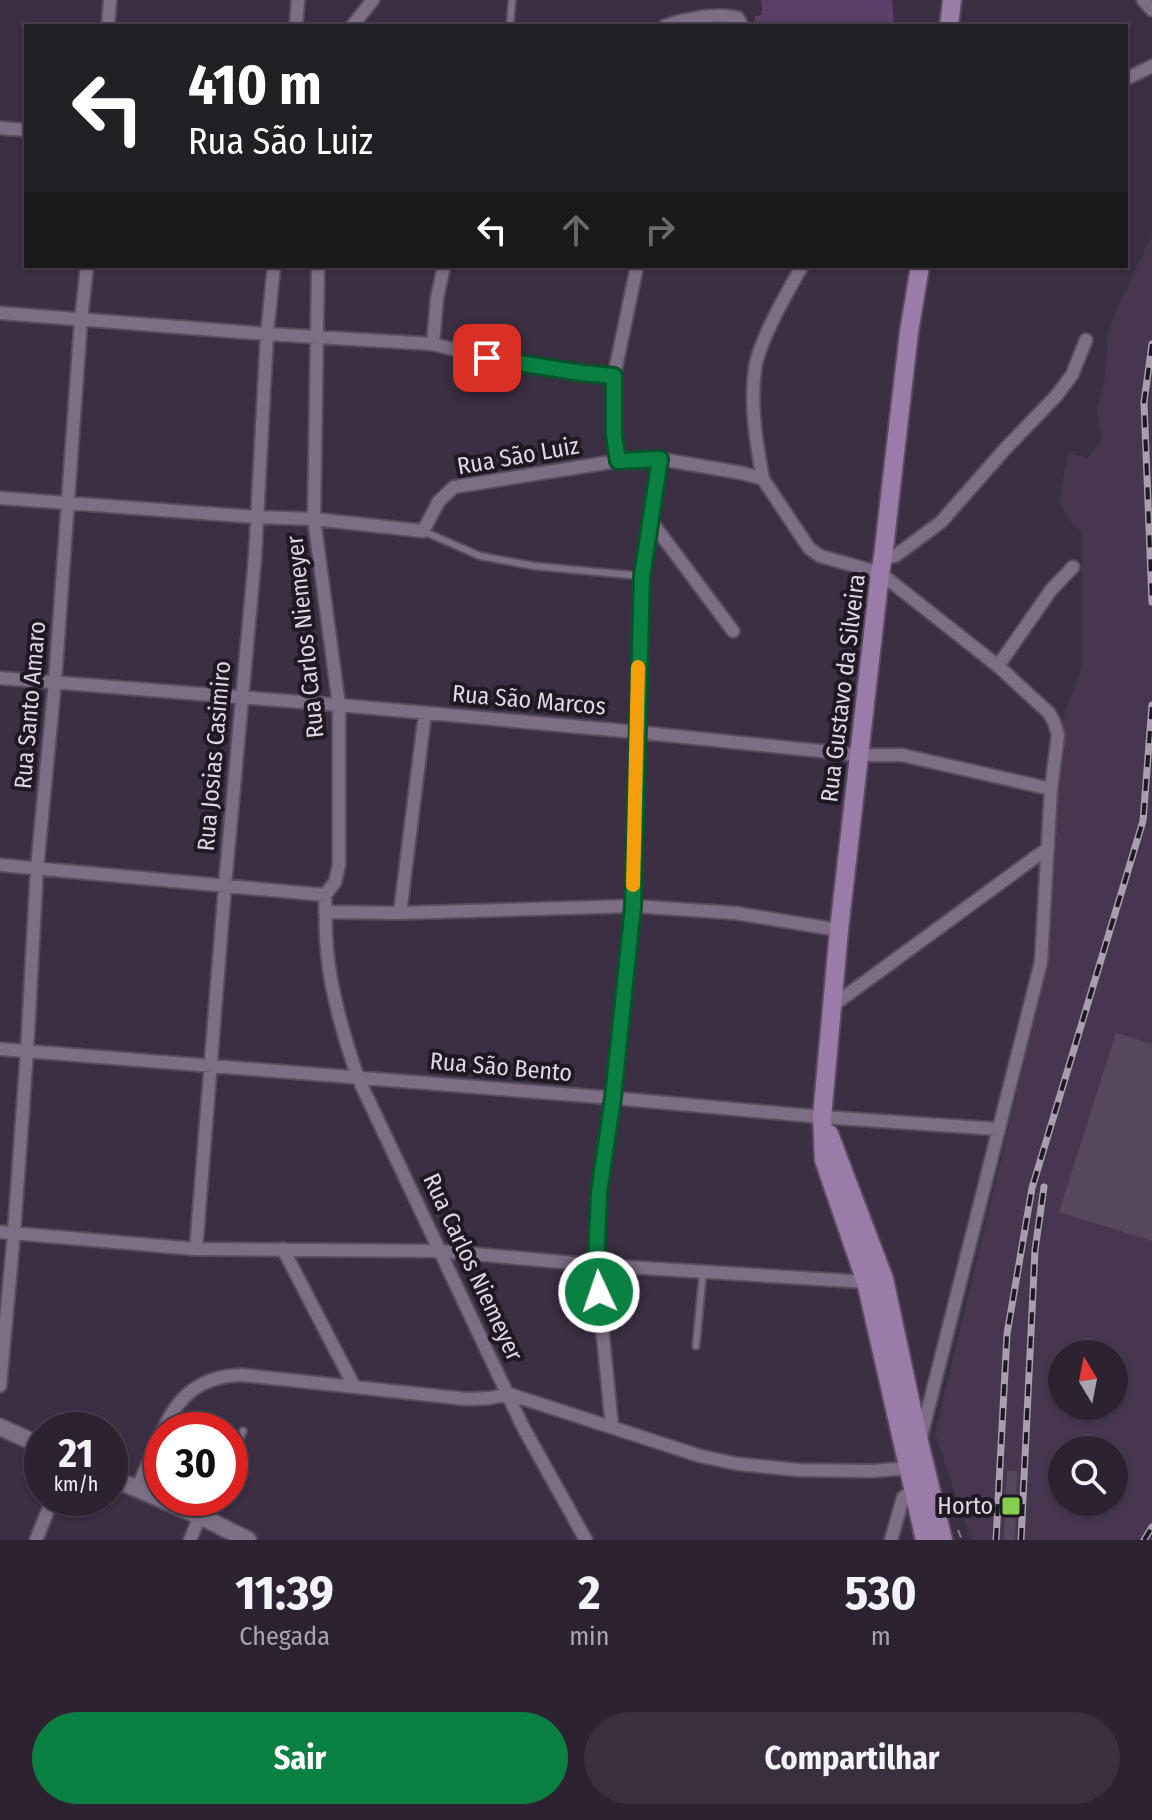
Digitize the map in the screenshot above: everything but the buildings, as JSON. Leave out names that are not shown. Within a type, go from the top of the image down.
[{"type":"main road","points":[[949,24],[952,0]]},
{"type":"main road","name":"Rua Gustavo da Silveira","points":[[920,268],[909,332],[859,755],[822,1117],[824,1160],[866,1282],[925,1540]]},
{"type":"main road","name":"Rua Gustavo da Silveira","points":[[822,1117],[884,1279],[919,1442],[951,1536]]},
{"type":"street","points":[[108,24],[110,0]]},
{"type":"street","points":[[296,24],[298,0]]},
{"type":"street","points":[[354,24],[373,0]]},
{"type":"street","points":[[1143,0],[1152,10]]},
{"type":"street","points":[[670,24],[681,20],[728,16],[738,18],[741,24]]},
{"type":"street","points":[[1128,78],[1152,66]]},
{"type":"street","points":[[0,128],[24,130]]},
{"type":"street","name":"Rua Santo Amaro","points":[[0,1386],[27,1051],[37,868],[55,681],[87,268]]},
{"type":"street","name":"Rua Josias Casimiro","points":[[196,1249],[255,557],[267,334],[274,268]]},
{"type":"street","name":"Rua Carlos Niemeyer","points":[[318,268],[314,519],[339,705],[339,865],[335,882],[325,895],[327,952],[334,993],[343,1035],[358,1078],[523,1427],[586,1540]]},
{"type":"street","points":[[433,344],[444,268]]},
{"type":"street","points":[[618,461],[614,435],[614,376],[637,268]]},
{"type":"street","points":[[801,268],[755,365],[754,417],[763,479],[800,537],[820,556],[881,565],[1049,713],[1058,735],[1051,789],[1041,962],[919,1442]]},
{"type":"street","points":[[0,313],[433,344],[487,358],[614,376]]},
{"type":"street","points":[[881,565],[941,522],[1057,395],[1072,375],[1086,340]]},
{"type":"street","points":[[612,1427],[596,1265],[599,1192],[613,1098],[633,906],[642,576],[660,459]]},
{"type":"street","name":"Rua São Luiz","points":[[423,531],[439,501],[454,487],[618,461],[660,459],[763,479]]},
{"type":"street","points":[[0,498],[314,519],[423,531]]},
{"type":"street","points":[[651,521],[733,631]]},
{"type":"street","points":[[998,666],[1051,590],[1073,567]]},
{"type":"street","name":"Rua São Marcos","points":[[0,678],[339,705],[859,755],[902,755],[1051,789]]},
{"type":"street","points":[[400,913],[425,713]]},
{"type":"street","points":[[832,1006],[1048,848]]},
{"type":"street","points":[[0,865],[325,895]]},
{"type":"street","points":[[325,912],[400,913],[633,906],[735,913],[839,930]]},
{"type":"street","name":"Rua São Bento","points":[[0,1049],[998,1129]]},
{"type":"street","points":[[0,1232],[196,1249],[440,1251],[596,1265],[866,1282]]},
{"type":"street","points":[[283,1249],[354,1386]]},
{"type":"street","points":[[171,1412],[185,1395],[225,1375],[467,1399],[509,1394],[700,1456],[738,1464],[799,1470],[908,1468]]},
{"type":"street","points":[[0,1427],[24,1438]]},
{"type":"street","points":[[137,1489],[144,1473]]},
{"type":"street","points":[[128,1485],[248,1540]]},
{"type":"street","points":[[891,1540],[903,1498],[914,1489]]},
{"type":"street","points":[[36,1540],[46,1516]]},
{"type":"street","points":[[190,1540],[205,1518]]},
{"type":"lane","points":[[510,24],[512,0]]},
{"type":"lane","points":[[423,531],[480,556],[534,566],[642,576]]},
{"type":"lane","points":[[696,1346],[703,1272]]},
{"type":"path","points":[[951,1536],[962,1540]]},
{"type":"shaded area","points":[[761,0],[892,0],[894,24],[755,24],[755,16],[762,15]]},
{"type":"shaded area","points":[[1152,235],[1152,1540],[971,1540],[935,1434],[1049,949],[1054,809],[1063,719],[1082,667],[1082,533],[1068,518],[1059,501],[1068,453],[1088,458],[1102,439],[1097,411],[1105,377],[1108,331]]},
{"type":"railway","points":[[1152,344],[1144,402],[1152,602]]},
{"type":"railway","points":[[996,1540],[1007,1334],[1032,1188],[1143,821],[1152,705]]},
{"type":"railway","points":[[1021,1540],[1035,1250],[1044,1187]]},
{"type":"railway","points":[[1144,1540],[1152,1527]]},
{"type":"slow traffic","points":[[633,885],[638,667]]},
{"type":"place","name":"Horto","points":[[1011,1506]]},
{"type":"route","points":[[487,358],[614,376],[614,435],[618,461],[660,459],[642,576],[633,906],[613,1098],[599,1192],[596,1265],[599,1292]]}]
